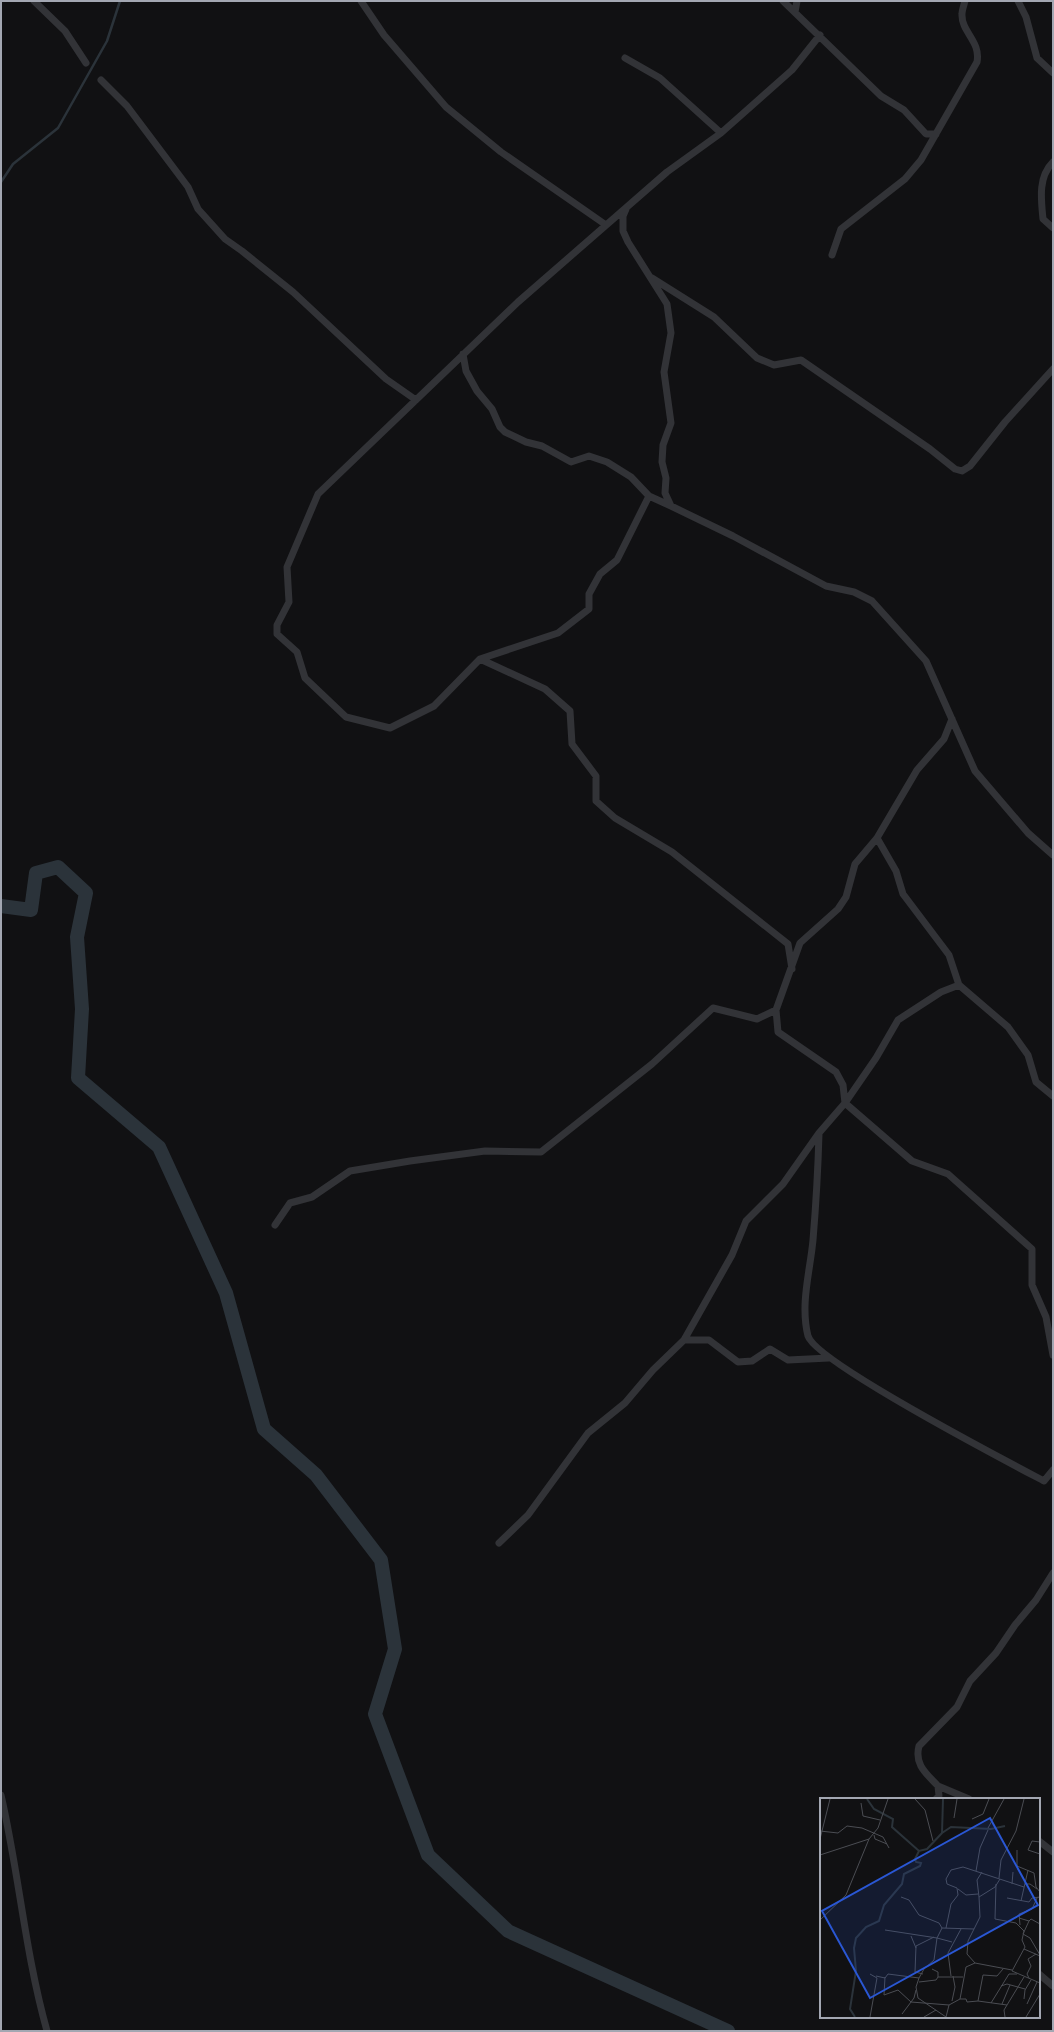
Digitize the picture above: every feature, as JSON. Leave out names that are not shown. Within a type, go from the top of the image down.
[{"type":"street","points":[[34,1],[65,31],[86,63]]},
{"type":"street","points":[[361,1],[384,35],[446,107],[501,152],[606,225]]},
{"type":"street","points":[[783,1],[820,35],[881,96],[904,110],[926,134],[936,134]]},
{"type":"street","points":[[795,12],[797,1]]},
{"type":"street","points":[[832,255],[841,229],[904,179],[921,160],[977,62],[979,54],[965,26],[962,15],[965,1]]},
{"type":"street","points":[[1018,1],[1026,17],[1037,58],[1053,73]]},
{"type":"street","points":[[649,496],[617,560],[600,574],[589,594],[589,609],[558,633],[480,659],[434,706],[390,728],[346,717],[305,678],[297,652],[277,634],[277,625],[289,602],[287,567],[318,494],[463,354],[606,225],[667,172],[721,134],[792,70],[820,35]]},
{"type":"street","points":[[625,58],[660,78],[721,134]]},
{"type":"street","points":[[101,80],[127,106],[188,188],[198,209],[225,239],[293,292],[386,379],[416,400]]},
{"type":"street","points":[[1053,162],[1048,168],[1041,189],[1043,219],[1053,228]]},
{"type":"street","points":[[627,207],[623,216],[623,231],[628,242],[667,304],[671,333],[664,372],[671,423],[663,445],[662,462],[666,478],[665,492],[671,506]]},
{"type":"street","points":[[650,277],[714,317],[757,358],[774,365],[801,360],[955,469],[962,471],[970,466],[1005,422],[1053,369]]},
{"type":"street","points":[[463,354],[466,371],[477,391],[492,409],[500,427],[505,432],[526,442],[542,446],[571,462],[589,456],[607,462],[631,477],[649,496],[733,536],[826,586],[854,592],[872,601],[926,661],[975,771],[1028,833],[1053,855]]},
{"type":"street","points":[[480,659],[545,689],[570,711],[572,744],[596,776],[596,801],[615,818],[672,852],[788,944],[792,969]]},
{"type":"street","points":[[952,719],[944,739],[917,770],[877,838],[855,864],[846,897],[838,909],[800,944],[776,1010],[778,1032],[836,1072],[843,1085],[845,1103],[912,1161],[948,1174],[1032,1249],[1032,1285],[1046,1317],[1053,1355]]},
{"type":"street","points":[[877,838],[896,871],[903,894],[949,955],[959,985],[1008,1027],[1028,1055],[1036,1082],[1053,1096]]},
{"type":"street","points":[[499,1543],[528,1515],[588,1433],[625,1403],[653,1370],[684,1340],[732,1255],[746,1221],[783,1184],[819,1133],[845,1103],[876,1058],[898,1020],[941,992],[959,985]]},
{"type":"street","points":[[275,1225],[290,1203],[312,1197],[350,1171],[485,1151],[541,1152],[652,1064],[713,1008],[757,1019],[776,1010]]},
{"type":"street","points":[[819,1133],[818,1174],[813,1240],[804,1311],[809,1338],[829,1358],[929,1419],[1044,1481],[1053,1470]]},
{"type":"street","points":[[684,1340],[709,1340],[738,1362],[752,1361],[770,1349],[788,1360],[829,1358]]},
{"type":"street","points":[[967,1798],[938,1786],[918,1764],[916,1755],[919,1746],[957,1707],[970,1681],[996,1653],[1015,1625],[1036,1600],[1053,1574]]},
{"type":"street","points":[[937,1798],[939,1796],[938,1786]]},
{"type":"street","points":[[1,1795],[23,1925],[38,1999],[47,2031]]},
{"type":"street","points":[[1040,1842],[1053,1852]]},
{"type":"street","points":[[1040,1975],[1053,1986]]},
{"type":"waterway","points":[[1,182],[13,164],[58,128],[107,41],[120,1]]},
{"type":"waterway","points":[[1,906],[31,910],[36,873],[58,867],[86,893],[77,937],[82,1009],[78,1078],[159,1147],[226,1293],[264,1429],[316,1475],[381,1560],[395,1649],[375,1714],[428,1855],[508,1931],[728,2031]]}]
